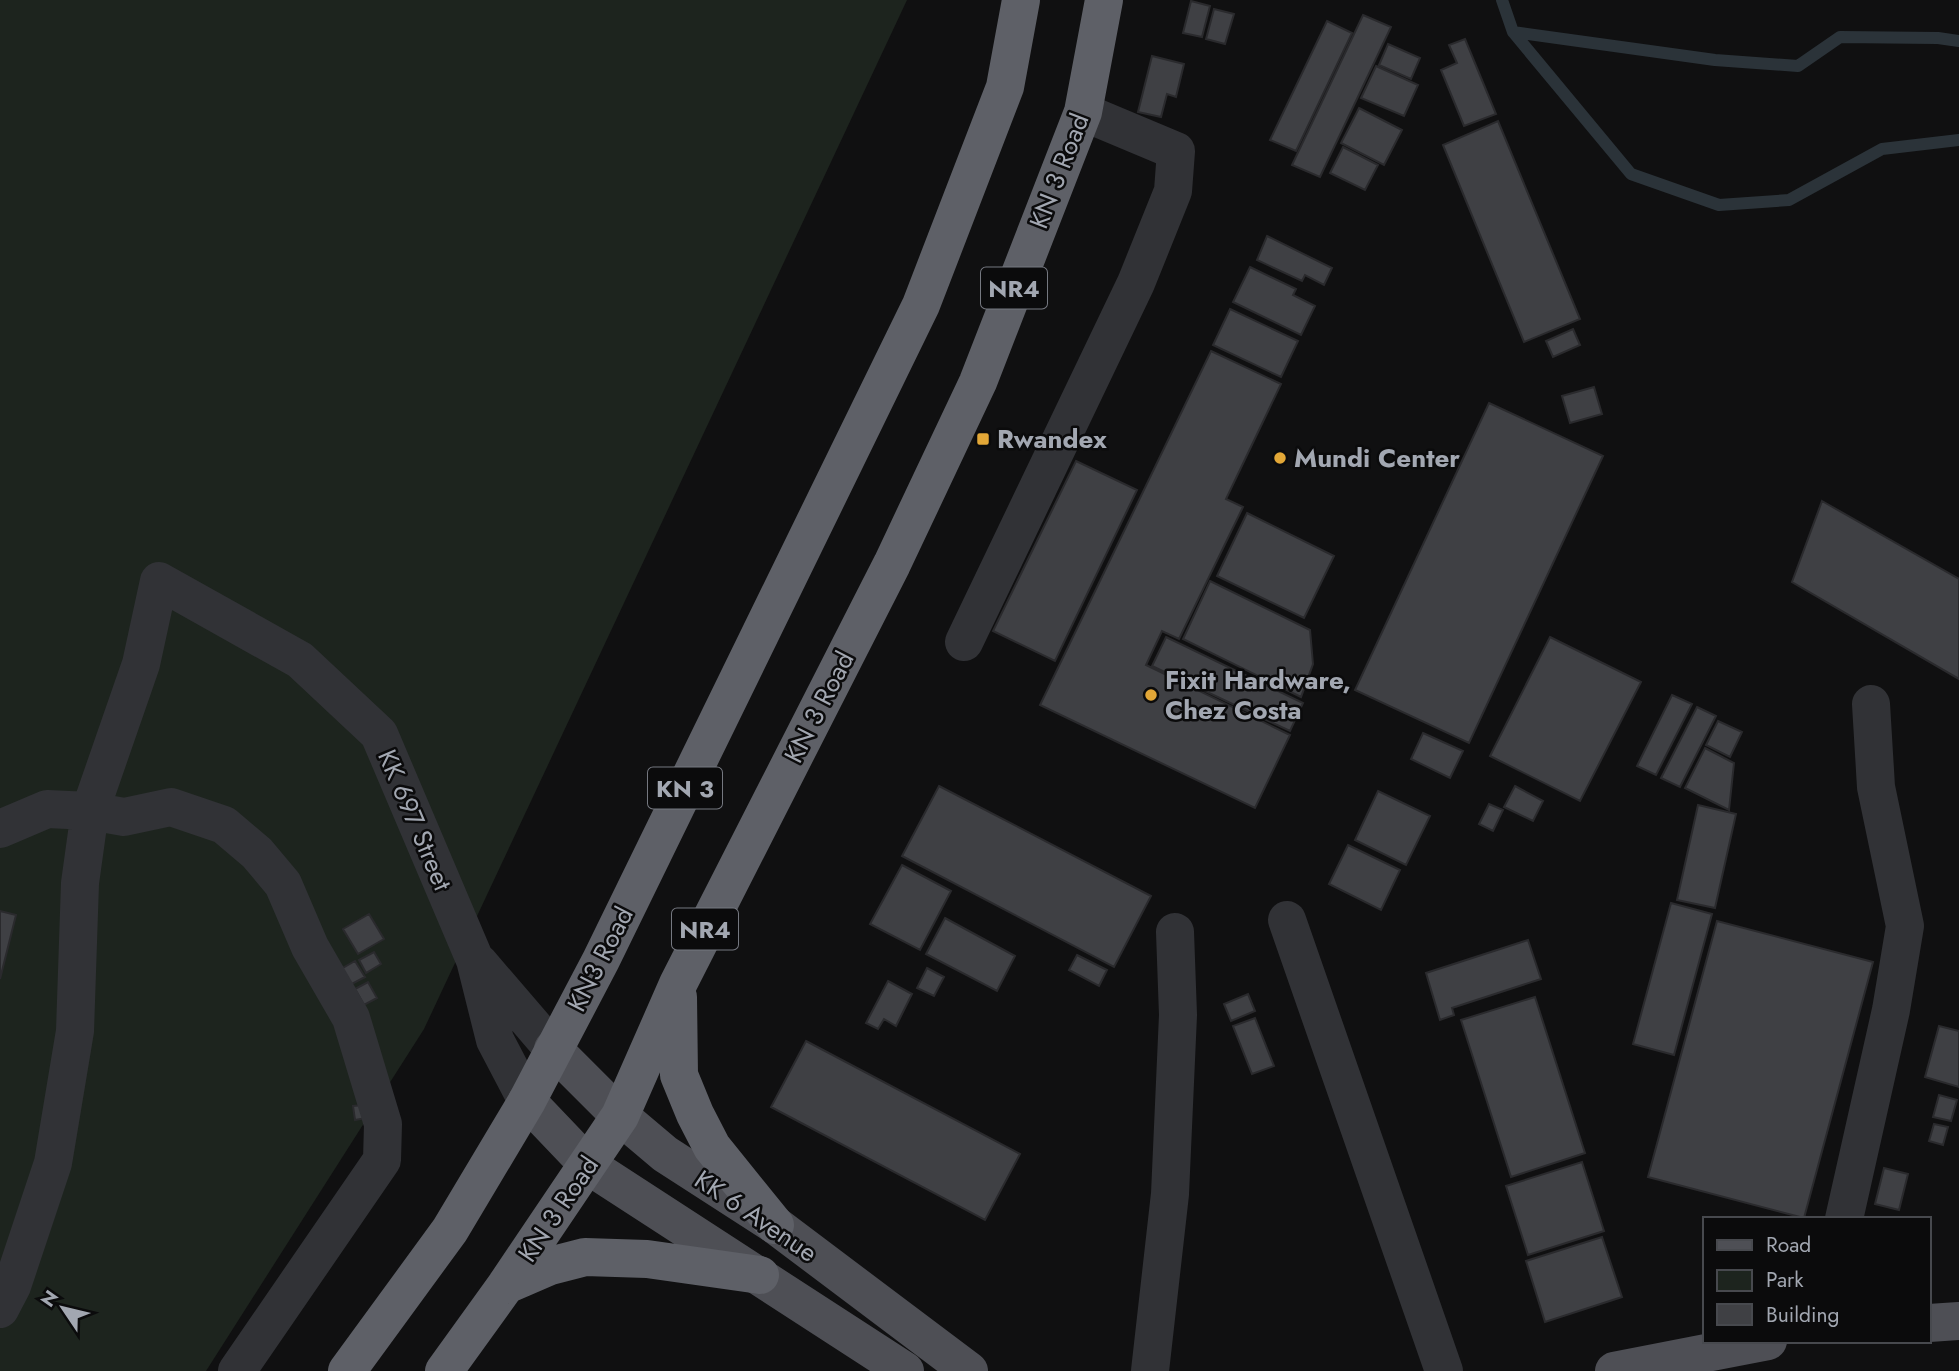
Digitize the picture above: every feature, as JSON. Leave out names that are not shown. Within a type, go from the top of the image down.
[{"type":"highway","name":"KN3 Road","points":[[347,1371],[450,1230],[527,1101],[601,960],[815,525],[926,292],[1005,87],[1021,0]]},
{"type":"highway","name":"KN 3 Road","points":[[444,1371],[589,1166],[620,1116],[678,984],[892,564],[966,406],[1083,112],[1104,0]]},
{"type":"highway","points":[[678,984],[680,1075],[695,1114],[712,1147],[775,1225]]},
{"type":"highway","points":[[506,1285],[550,1266],[585,1257],[647,1259],[760,1275]]},
{"type":"main road","name":"KK 6 Avenue","points":[[553,1049],[620,1116],[665,1154],[775,1225],[969,1371]]},
{"type":"main road","name":"KK 697 Street","points":[[527,1101],[589,1166]]},
{"type":"main road","name":"KK 6 Avenue","points":[[589,1166],[905,1371]]},
{"type":"main road","points":[[1931,1323],[1959,1321]]},
{"type":"main road","points":[[1615,1371],[1758,1343]]},
{"type":"street","points":[[964,642],[1136,283],[1173,191],[1176,150],[1083,112]]},
{"type":"street","name":"KK 697 Street","points":[[90,811],[141,664],[159,581],[300,660],[379,734],[475,960],[495,1040],[527,1101]]},
{"type":"street","points":[[1844,1217],[1891,1010],[1905,926],[1876,787],[1871,704]]},
{"type":"street","points":[[0,829],[47,809],[90,811],[124,817],[171,807],[224,825],[257,853],[283,884],[310,947],[351,1018],[383,1124],[382,1160],[237,1371]]},
{"type":"street","points":[[0,1309],[12,1286],[53,1163],[75,1031],[80,883],[90,811]]},
{"type":"street","points":[[1287,920],[1444,1371]]},
{"type":"street","points":[[1150,1371],[1170,1194],[1178,1015],[1175,932]]},
{"type":"street","name":"KK 697 Street","points":[[475,960],[553,1049]]},
{"type":"green space","points":[[0,0],[907,0],[424,1029],[206,1371],[0,1371]]},
{"type":"building","points":[[1191,1],[1210,6],[1202,37],[1183,33]]},
{"type":"building","points":[[1214,9],[1234,14],[1225,44],[1206,39]]},
{"type":"building","points":[[1363,15],[1391,27],[1320,177],[1292,165]]},
{"type":"building","points":[[1327,21],[1352,33],[1296,151],[1270,140]]},
{"type":"building","points":[[1465,39],[1496,114],[1464,126],[1441,70],[1457,63],[1449,45]]},
{"type":"building","points":[[1388,44],[1420,58],[1411,79],[1379,65]]},
{"type":"building","points":[[1152,56],[1184,64],[1176,97],[1167,94],[1161,117],[1138,112]]},
{"type":"building","points":[[1376,66],[1418,85],[1404,116],[1361,98]]},
{"type":"building","points":[[1359,108],[1402,130],[1384,165],[1341,143]]},
{"type":"building","points":[[1498,121],[1580,319],[1524,342],[1443,145]]},
{"type":"building","points":[[1343,147],[1378,165],[1365,190],[1330,173]]},
{"type":"building","points":[[1267,236],[1332,268],[1324,285],[1305,275],[1302,281],[1257,260]]},
{"type":"building","points":[[1250,267],[1296,289],[1293,295],[1315,306],[1301,335],[1233,302]]},
{"type":"building","points":[[1230,309],[1298,341],[1281,377],[1213,345]]},
{"type":"building","points":[[1573,329],[1580,345],[1553,357],[1546,341]]},
{"type":"building","points":[[1211,351],[1281,384],[1226,499],[1243,507],[1179,639],[1162,631],[1146,665],[1290,735],[1255,808],[1040,705]]},
{"type":"building","points":[[1594,387],[1602,414],[1570,423],[1562,396]]},
{"type":"building","points":[[1489,403],[1603,456],[1469,743],[1355,690]]},
{"type":"building","points":[[1076,461],[1137,490],[1055,661],[993,631]]},
{"type":"building","points":[[1822,501],[1959,579],[1959,679],[1792,582]]},
{"type":"building","points":[[1247,513],[1334,556],[1304,618],[1217,576]]},
{"type":"building","points":[[1210,581],[1310,630],[1313,664],[1301,697],[1183,639]]},
{"type":"building","points":[[1166,637],[1303,703],[1290,731],[1152,666]]},
{"type":"building","points":[[1550,637],[1641,682],[1580,801],[1490,756]]},
{"type":"building","points":[[1672,695],[1692,704],[1656,775],[1637,766]]},
{"type":"building","points":[[1697,707],[1716,716],[1680,787],[1661,778]]},
{"type":"building","points":[[1718,721],[1742,732],[1730,757],[1706,745]]},
{"type":"building","points":[[1423,733],[1463,751],[1450,778],[1411,759]]},
{"type":"building","points":[[1705,748],[1734,763],[1729,810],[1685,788]]},
{"type":"building","points":[[939,786],[1151,896],[1114,967],[902,856]]},
{"type":"building","points":[[1515,786],[1543,801],[1533,821],[1504,807]]},
{"type":"building","points":[[1378,791],[1430,816],[1406,865],[1355,840]]},
{"type":"building","points":[[1489,804],[1503,810],[1493,831],[1479,824]]},
{"type":"building","points":[[1698,805],[1736,814],[1715,908],[1677,900]]},
{"type":"building","points":[[1348,845],[1400,870],[1381,910],[1329,884]]},
{"type":"building","points":[[902,865],[951,891],[920,950],[870,924]]},
{"type":"building","points":[[1671,903],[1712,914],[1674,1055],[1633,1044]]},
{"type":"building","points":[[0,911],[16,915],[0,979]]},
{"type":"building","points":[[369,914],[384,939],[358,954],[343,929]]},
{"type":"building","points":[[945,918],[1015,956],[997,991],[926,954]]},
{"type":"building","points":[[1717,921],[1873,962],[1804,1217],[1648,1177]]},
{"type":"building","points":[[1528,940],[1541,979],[1452,1008],[1454,1015],[1440,1020],[1426,973]]},
{"type":"building","points":[[374,952],[381,964],[366,973],[359,960]]},
{"type":"building","points":[[1077,955],[1107,970],[1099,986],[1069,970]]},
{"type":"building","points":[[355,961],[365,977],[350,985],[341,969]]},
{"type":"building","points":[[927,968],[944,977],[934,996],[917,988]]},
{"type":"building","points":[[888,981],[912,994],[896,1026],[884,1019],[878,1029],[866,1023]]},
{"type":"building","points":[[368,982],[377,998],[364,1005],[355,989]]},
{"type":"building","points":[[1248,994],[1255,1011],[1231,1021],[1224,1004]]},
{"type":"building","points":[[1535,997],[1585,1153],[1511,1177],[1461,1020]]},
{"type":"building","points":[[1255,1018],[1274,1066],[1252,1074],[1233,1026]]},
{"type":"building","points":[[1939,1026],[1959,1031],[1959,1087],[1925,1077]]},
{"type":"building","points":[[806,1041],[1020,1154],[985,1220],[771,1107]]},
{"type":"building","points":[[1939,1095],[1957,1100],[1951,1121],[1933,1117]]},
{"type":"building","points":[[363,1105],[366,1118],[355,1120],[353,1106]]},
{"type":"building","points":[[1934,1124],[1948,1127],[1943,1145],[1929,1141]]},
{"type":"building","points":[[1582,1162],[1604,1231],[1528,1255],[1506,1186]]},
{"type":"building","points":[[1884,1168],[1908,1174],[1899,1210],[1875,1204]]},
{"type":"building","points":[[1602,1237],[1622,1297],[1545,1322],[1526,1261]]},
{"type":"waterway","points":[[1502,0],[1513,32],[1715,60],[1798,66],[1840,37],[1938,38],[1959,41]]},
{"type":"waterway","points":[[1513,32],[1631,174],[1719,205],[1789,200],[1882,149],[1959,140]]},
{"type":"place","name":"Rwandex","points":[[983,439]]},
{"type":"place","name":"Mundi Center","points":[[1280,458]]},
{"type":"place","name":"Fixit Hardware, Chez Costa","points":[[1151,695]]}]
